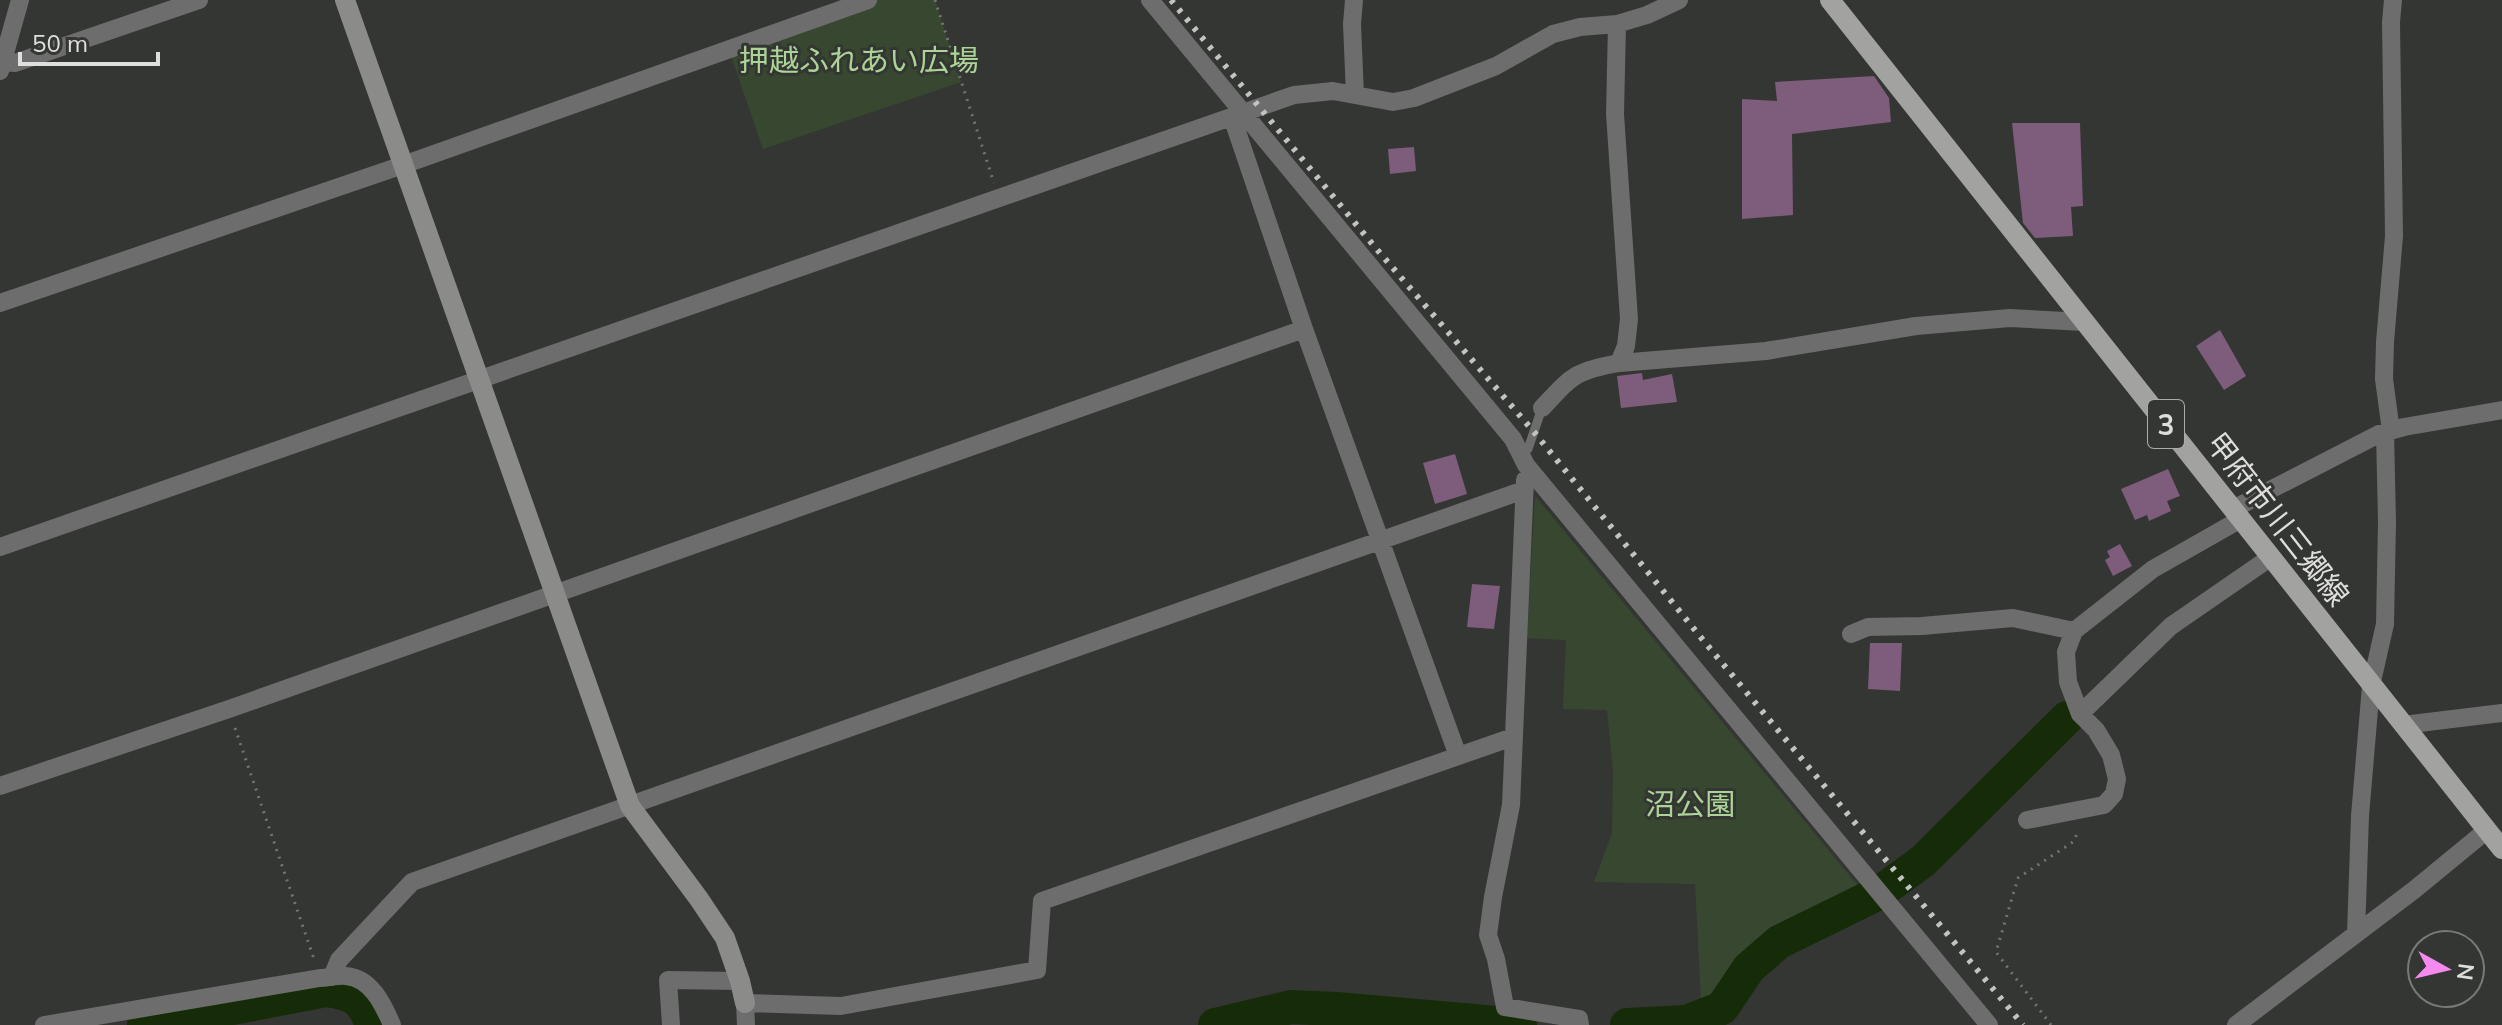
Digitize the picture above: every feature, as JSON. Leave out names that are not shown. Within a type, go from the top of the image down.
[{"type":"main road","name":"甲府市川三郷線","points":[[1830,0],[2502,849]]},
{"type":"street","points":[[20,0],[1,66],[199,0]]},
{"type":"street","points":[[345,0],[630,806],[725,938],[740,981],[746,1025]]},
{"type":"street","points":[[0,303],[403,165],[868,0]]},
{"type":"street","points":[[1150,0],[1237,115],[1513,439],[1989,1025]]},
{"type":"street","points":[[1354,0],[1355,95]]},
{"type":"street","points":[[0,547],[1294,95],[1333,91],[1393,102],[1414,98],[1496,66],[1553,34],[1580,27],[1617,24],[1647,15],[1679,0]]},
{"type":"street","points":[[2356,934],[2360,816],[2371,686],[2385,624],[2388,432],[2384,367],[2394,236],[2393,0]]},
{"type":"street","points":[[1617,24],[1615,114],[1629,319],[1626,346],[1619,363]]},
{"type":"street","points":[[1237,115],[1304,329],[1458,756]]},
{"type":"street","points":[[1542,408],[1570,378],[1589,369],[1619,363],[1766,351],[1916,326],[2010,318],[2084,322]]},
{"type":"street","points":[[0,786],[229,709],[1304,329]]},
{"type":"street","points":[[2027,820],[2104,805],[2114,794],[2117,779],[2111,755],[2096,730],[2080,714],[2068,682],[2066,652],[2074,631],[2153,569],[2237,514],[2388,432],[2502,410]]},
{"type":"street","points":[[1527,457],[1511,805],[1488,935],[1505,1007],[1580,1022]]},
{"type":"street","points":[[326,978],[412,882],[1524,490]]},
{"type":"street","points":[[2080,714],[2171,626],[2271,557]]},
{"type":"street","points":[[1851,634],[1868,627],[2013,618],[2074,631]]},
{"type":"street","points":[[2403,725],[2502,713]]},
{"type":"street","points":[[745,1003],[841,1006],[1037,970],[1042,901],[1513,737]]},
{"type":"street","points":[[2236,1025],[2414,890],[2487,830]]},
{"type":"street","points":[[44,1025],[346,976],[359,980],[371,989],[381,1000],[392,1025]]},
{"type":"street","points":[[671,1025],[668,980],[740,981]]},
{"type":"lane","points":[[1527,457],[1542,408]]},
{"type":"path","points":[[935,0],[999,198]]},
{"type":"path","points":[[229,709],[326,978]]},
{"type":"path","points":[[2051,1025],[1996,952],[2018,878],[2073,842],[2090,808]]},
{"type":"green space","name":"押越ふれあい広場","points":[[868,0],[935,0],[961,82],[763,149],[729,50]]},
{"type":"green space","name":"沼公園","points":[[1535,496],[1859,887],[1778,926],[1740,961],[1715,994],[1701,1000],[1695,884],[1594,882],[1612,833],[1613,772],[1607,710],[1563,709],[1566,640],[1527,638]]},
{"type":"building","points":[[1874,76],[1889,98],[1891,122],[1792,134],[1793,215],[1742,219],[1742,99],[1777,101],[1775,82]]},
{"type":"building","points":[[2012,123],[2080,123],[2083,206],[2071,207],[2073,236],[2035,238],[2023,223]]},
{"type":"building","points":[[1414,147],[1416,171],[1390,174],[1388,149]]},
{"type":"building","points":[[2220,330],[2246,376],[2224,390],[2196,346]]},
{"type":"building","points":[[1642,373],[1643,380],[1672,374],[1677,402],[1621,408],[1617,376]]},
{"type":"building","points":[[1455,454],[1467,494],[1435,504],[1423,463]]},
{"type":"building","points":[[2168,469],[2180,496],[2167,501],[2171,511],[2149,521],[2147,515],[2135,520],[2121,489]]},
{"type":"building","points":[[2120,544],[2132,566],[2113,576],[2105,560],[2110,557],[2107,551]]},
{"type":"building","points":[[1472,584],[1500,586],[1494,629],[1467,627]]},
{"type":"building","points":[[1870,643],[1902,643],[1900,691],[1868,689]]},
{"type":"waterway","points":[[1627,1025],[1686,1022],[1722,1008],[1749,968],[1779,942],[1879,893],[1923,861],[2067,718]]},
{"type":"waterway","points":[[144,1025],[326,990],[356,999],[365,1009],[372,1025]]},
{"type":"waterway","points":[[1215,1025],[1291,1007],[1520,1025]]},
{"type":"railway","points":[[1171,0],[1374,246],[1534,432],[2023,1025]]}]
